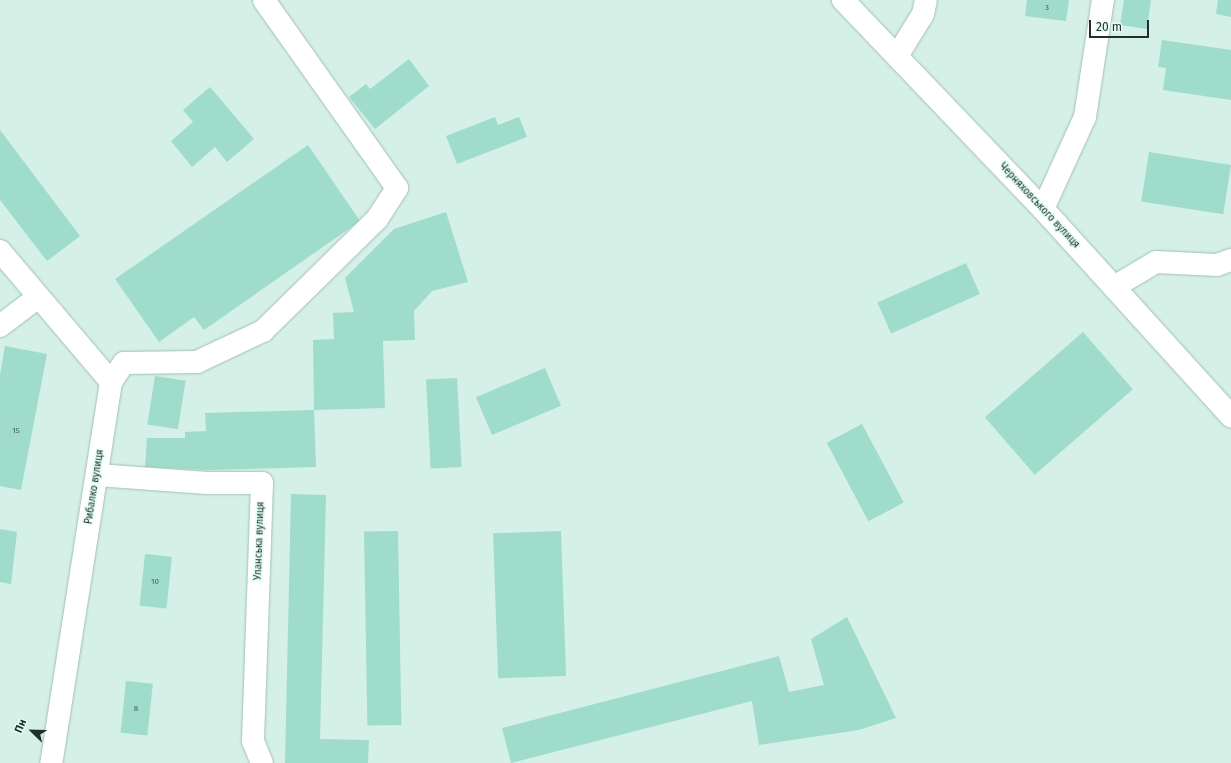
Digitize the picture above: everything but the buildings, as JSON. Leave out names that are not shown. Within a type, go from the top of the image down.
[{"type":"street","points":[[0,251],[111,382],[124,363],[197,362],[262,331],[377,219],[398,188],[264,0]]},
{"type":"street","name":"Черняховського вулиця","points":[[843,0],[1043,209],[1231,416]]},
{"type":"street","points":[[897,56],[923,14],[926,0]]},
{"type":"street","points":[[1043,209],[1085,117],[1103,0]]},
{"type":"street","points":[[1114,287],[1156,262],[1217,265],[1231,260]]},
{"type":"street","points":[[0,326],[38,296]]},
{"type":"street","name":"Рибалко вулиця","points":[[51,763],[111,382]]},
{"type":"street","name":"Уланська вулиця","points":[[97,475],[207,483],[262,483],[253,741],[262,763]]}]
